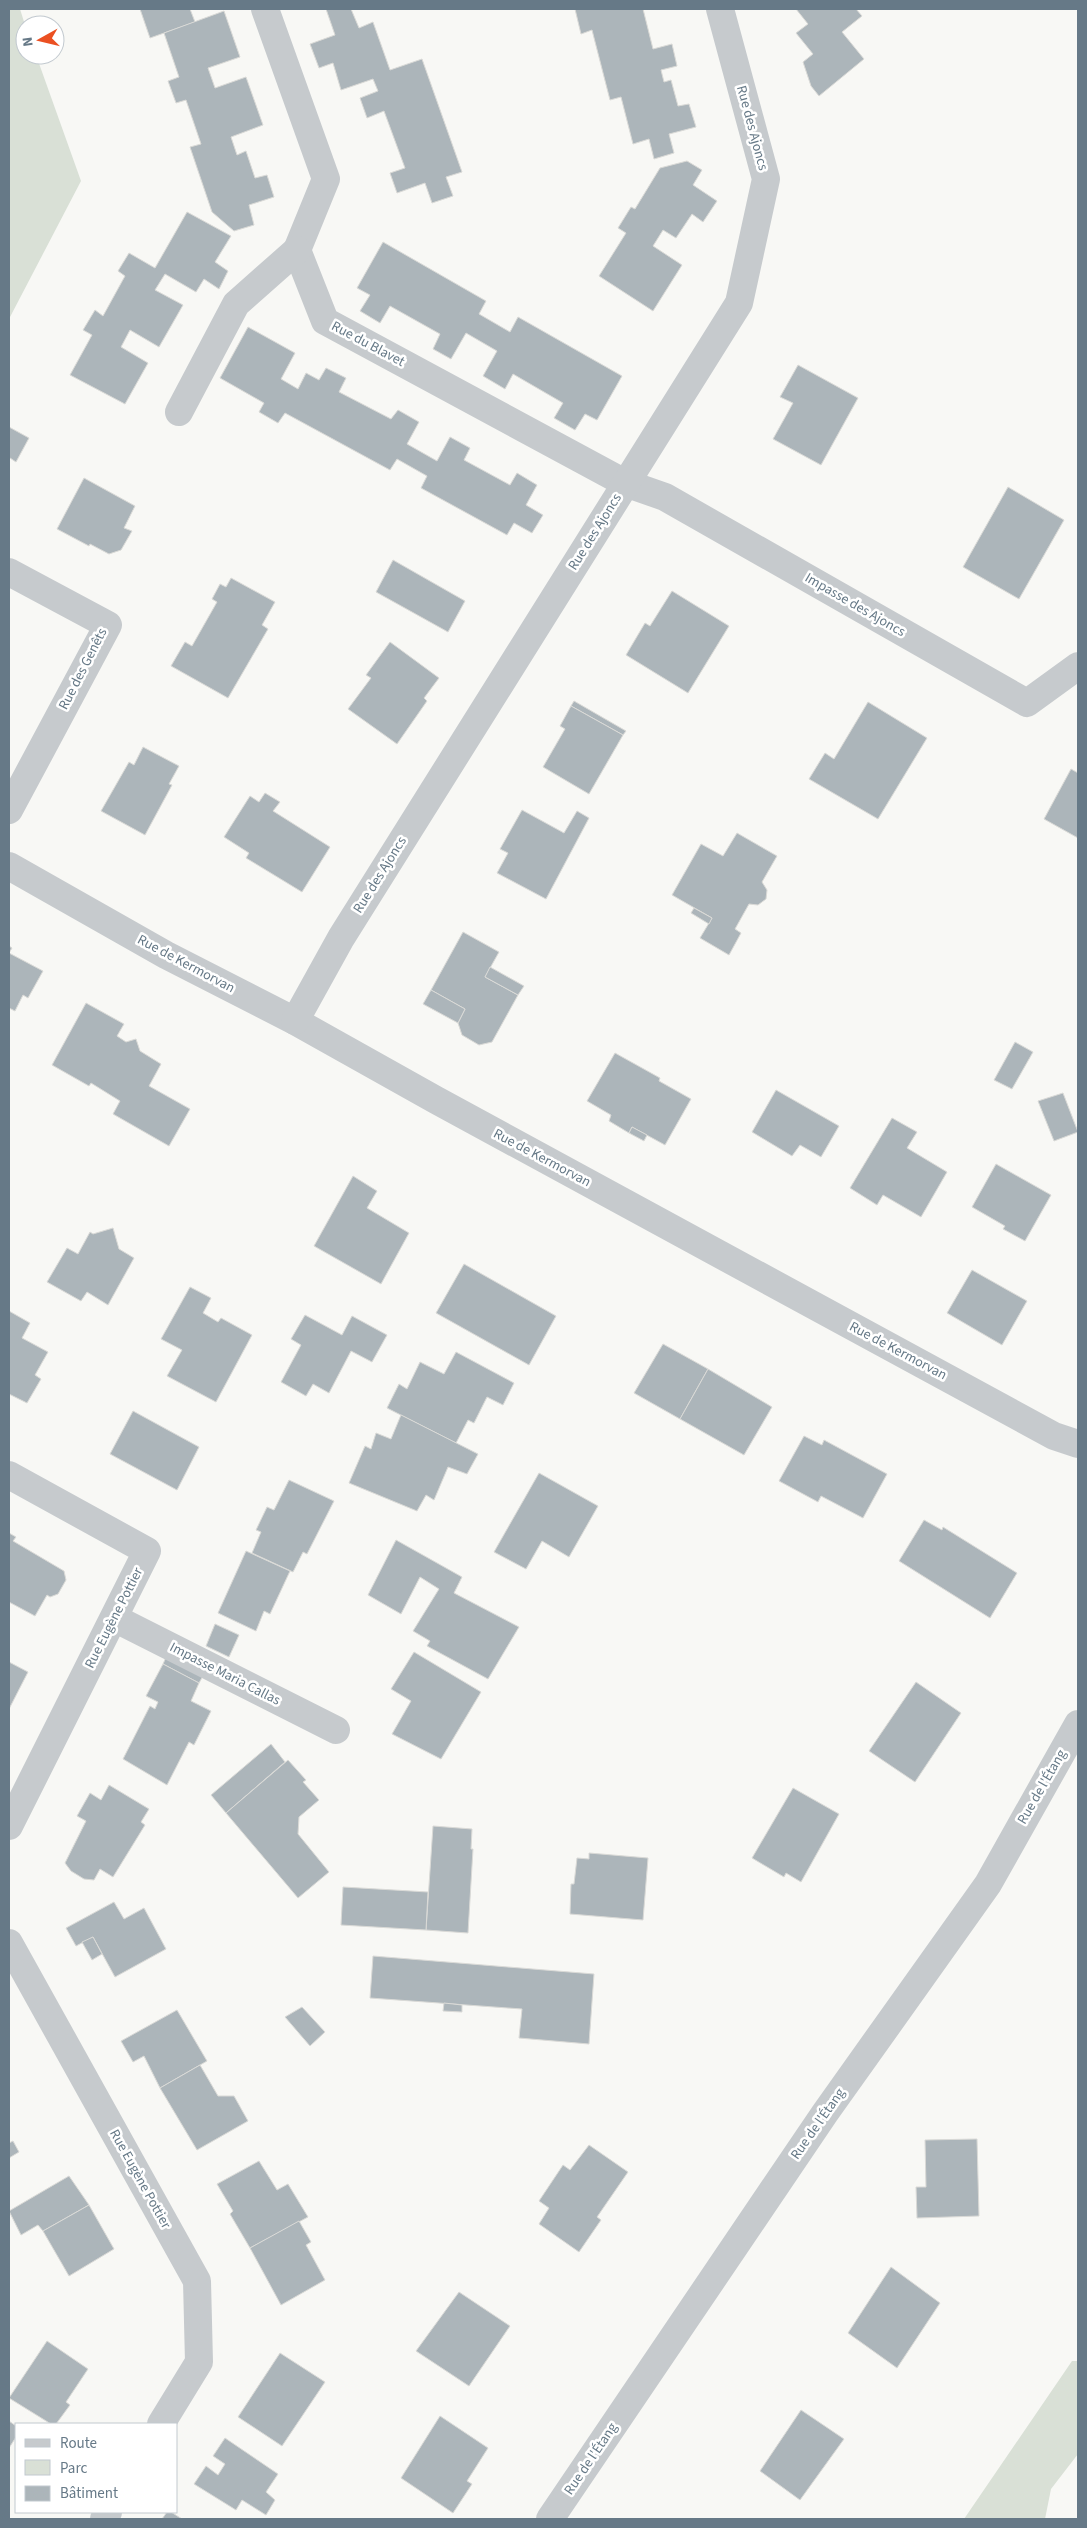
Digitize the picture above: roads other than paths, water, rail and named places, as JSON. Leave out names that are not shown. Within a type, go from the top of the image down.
[{"type":"street","points":[[179,412],[236,304],[297,250],[326,179],[265,9]]},
{"type":"street","name":"Rue des Ajoncs","points":[[295,1021],[341,938],[739,302],[766,179],[720,9]]},
{"type":"street","name":"Rue du Blavet","points":[[297,250],[325,321],[625,483]]},
{"type":"street","name":"Impasse des Ajoncs","points":[[625,483],[665,497],[1027,703],[1078,666]]},
{"type":"street","name":"Rue des Genêts","points":[[9,572],[108,625],[9,810]]},
{"type":"street","name":"Rue de Kermorvan","points":[[9,866],[166,955],[295,1021],[1054,1436],[1078,1444]]},
{"type":"street","name":"Rue Eugène Pottier","points":[[9,1475],[148,1551],[9,1826]]},
{"type":"street","name":"Impasse Maria Callas","points":[[114,1618],[336,1730]]},
{"type":"street","name":"Rue de l'Étang","points":[[550,2519],[825,2113],[988,1884],[1078,1724]]},
{"type":"street","name":"Rue Eugène Pottier","points":[[9,1943],[197,2281],[199,2362],[162,2423]]}]
